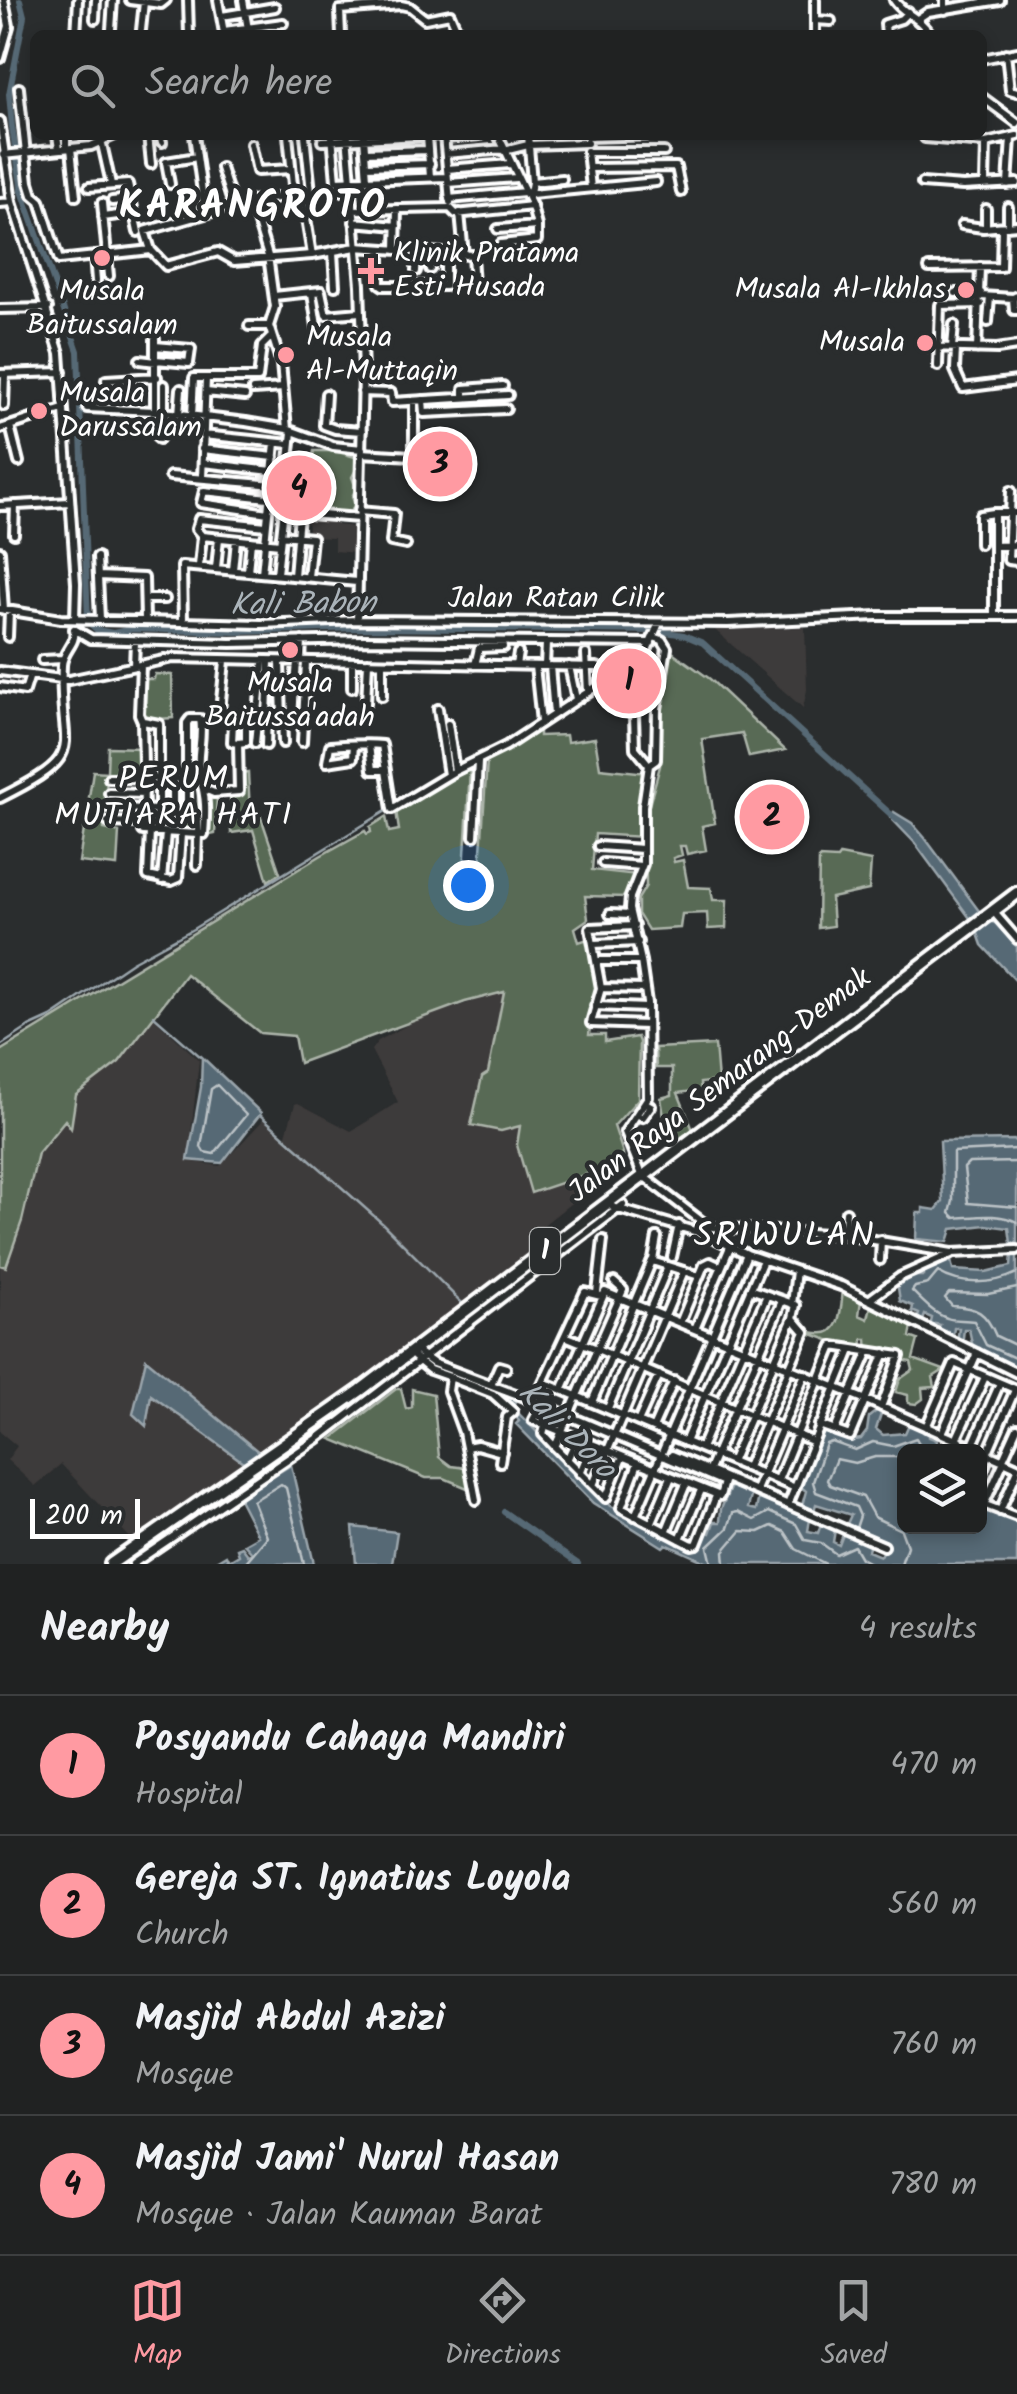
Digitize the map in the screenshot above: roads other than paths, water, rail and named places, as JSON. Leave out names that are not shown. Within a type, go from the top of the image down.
[{"type":"highway","name":"Jalan Raya Semarang-Demak","points":[[122,1564],[313,1436],[1017,896]]},
{"type":"highway","name":"Jalan Raya Semarang-Demak","points":[[593,1218],[620,1207],[645,1178]]},
{"type":"highway","name":"Jalan Raya Semarang-Demak","points":[[111,1564],[421,1355]]},
{"type":"street","points":[[0,58],[4,0]]},
{"type":"street","points":[[76,30],[78,0]]},
{"type":"street","points":[[95,19],[96,0]]},
{"type":"street","points":[[111,29],[112,0]]},
{"type":"street","points":[[130,0],[161,4],[166,0]]},
{"type":"street","points":[[188,0],[189,30]]},
{"type":"street","points":[[218,0],[224,30]]},
{"type":"street","points":[[242,0],[248,30]]},
{"type":"street","points":[[339,0],[342,30]]},
{"type":"street","points":[[815,0],[815,30]]},
{"type":"street","points":[[894,0],[919,18],[927,30]]},
{"type":"street","points":[[944,0],[945,10]]},
{"type":"street","points":[[919,18],[928,12],[1000,0]]},
{"type":"street","points":[[141,30],[144,2]]},
{"type":"street","points":[[340,10],[401,5],[425,19],[450,14],[457,30]]},
{"type":"street","points":[[222,16],[274,7]]},
{"type":"street","points":[[886,30],[885,24],[908,12]]},
{"type":"street","points":[[815,20],[830,21]]},
{"type":"street","points":[[255,30],[283,22]]},
{"type":"street","points":[[987,58],[1017,52]]},
{"type":"street","points":[[1006,54],[1010,90],[1017,92]]},
{"type":"street","points":[[19,88],[22,153],[32,195],[40,202],[59,260],[151,250]]},
{"type":"street","points":[[987,100],[1016,122]]},
{"type":"street","points":[[1016,122],[1017,114]]},
{"type":"street","points":[[0,122],[12,202],[57,338],[76,638],[62,660],[65,747],[57,764],[34,782],[0,798]]},
{"type":"street","points":[[922,182],[963,186],[1012,184],[1014,137],[986,143],[968,140]]},
{"type":"street","points":[[60,140],[65,148]]},
{"type":"street","points":[[66,140],[76,196]]},
{"type":"street","points":[[94,140],[111,184]]},
{"type":"street","points":[[3,155],[98,145],[106,140]]},
{"type":"street","points":[[149,140],[151,164]]},
{"type":"street","points":[[195,140],[205,212]]},
{"type":"street","points":[[288,140],[291,169],[302,194]]},
{"type":"street","points":[[304,140],[302,194],[312,255]]},
{"type":"street","points":[[332,140],[335,180],[351,185]]},
{"type":"street","points":[[347,140],[362,392],[358,620]]},
{"type":"street","points":[[364,140],[366,180]]},
{"type":"street","points":[[427,140],[430,178]]},
{"type":"street","points":[[443,140],[450,204],[460,213],[464,255]]},
{"type":"street","points":[[501,140],[529,198],[537,226],[536,240],[501,244]]},
{"type":"street","points":[[528,140],[532,182],[529,198]]},
{"type":"street","points":[[553,140],[553,145]]},
{"type":"street","points":[[446,154],[573,140]]},
{"type":"street","points":[[591,188],[587,142],[664,152]]},
{"type":"street","points":[[985,183],[986,143]]},
{"type":"street","points":[[251,144],[256,171],[291,169]]},
{"type":"street","points":[[365,152],[428,150]]},
{"type":"street","points":[[170,184],[166,162],[198,158]]},
{"type":"street","points":[[366,166],[430,164]]},
{"type":"street","points":[[138,232],[233,205],[366,180],[430,178],[510,164]]},
{"type":"street","points":[[590,168],[676,167],[681,192]]},
{"type":"street","points":[[222,168],[233,205]]},
{"type":"street","points":[[447,176],[517,178]]},
{"type":"street","points":[[532,182],[562,179]]},
{"type":"street","points":[[460,213],[591,188],[656,182]]},
{"type":"street","points":[[89,187],[128,184],[138,232],[166,266],[218,252],[234,261],[356,247],[472,255],[474,286]]},
{"type":"street","points":[[353,210],[529,198]]},
{"type":"street","points":[[112,202],[131,199]]},
{"type":"street","points":[[0,203],[12,202]]},
{"type":"street","points":[[251,202],[268,256],[275,310],[268,326],[281,363],[290,430],[277,574]]},
{"type":"street","points":[[102,203],[109,276]]},
{"type":"street","points":[[930,268],[1001,266],[1009,226],[1008,207]]},
{"type":"street","points":[[396,250],[397,209]]},
{"type":"street","points":[[986,209],[986,228]]},
{"type":"street","points":[[104,217],[133,213]]},
{"type":"street","points":[[354,222],[396,226]]},
{"type":"street","points":[[962,225],[1009,226]]},
{"type":"street","points":[[498,229],[537,226]]},
{"type":"street","points":[[380,249],[382,286],[445,286],[446,256]]},
{"type":"street","points":[[332,251],[336,286]]},
{"type":"street","points":[[416,252],[416,272]]},
{"type":"street","points":[[430,270],[431,254]]},
{"type":"street","points":[[94,256],[96,281]]},
{"type":"street","points":[[977,349],[980,266]]},
{"type":"street","points":[[274,296],[321,292],[326,315],[360,312]]},
{"type":"street","points":[[312,293],[318,334]]},
{"type":"street","points":[[956,293],[981,298]]},
{"type":"street","points":[[988,322],[990,296]]},
{"type":"street","points":[[938,366],[940,304],[990,296],[1015,297],[1016,310]]},
{"type":"street","points":[[0,309],[48,308]]},
{"type":"street","points":[[954,325],[955,369],[963,388],[1017,380]]},
{"type":"street","points":[[248,326],[268,326]]},
{"type":"street","points":[[195,378],[258,378],[262,346],[272,336]]},
{"type":"street","points":[[160,412],[155,342],[190,348],[195,378],[192,416]]},
{"type":"street","points":[[929,348],[1017,346]]},
{"type":"street","points":[[140,360],[190,362]]},
{"type":"street","points":[[4,406],[3,374],[62,372]]},
{"type":"street","points":[[106,380],[157,377]]},
{"type":"street","points":[[202,478],[206,378]]},
{"type":"street","points":[[159,439],[164,385]]},
{"type":"street","points":[[464,396],[464,389],[503,386]]},
{"type":"street","points":[[253,390],[283,388]]},
{"type":"street","points":[[179,414],[181,389]]},
{"type":"street","points":[[206,392],[244,396]]},
{"type":"street","points":[[362,392],[391,393],[392,402],[508,395]]},
{"type":"street","points":[[326,394],[323,421],[328,427],[362,431]]},
{"type":"street","points":[[423,400],[424,413],[506,409]]},
{"type":"street","points":[[414,401],[414,456]]},
{"type":"street","points":[[87,408],[206,417],[290,430],[322,443],[362,451],[446,458]]},
{"type":"street","points":[[0,429],[63,409]]},
{"type":"street","points":[[10,426],[19,462]]},
{"type":"street","points":[[322,443],[328,427]]},
{"type":"street","points":[[203,435],[290,444]]},
{"type":"street","points":[[262,573],[275,443]]},
{"type":"street","points":[[202,450],[274,457]]},
{"type":"street","points":[[202,462],[272,471]]},
{"type":"street","points":[[170,476],[286,486]]},
{"type":"street","points":[[268,498],[203,491],[202,504],[268,513]]},
{"type":"street","points":[[1008,558],[1012,545],[1011,492]]},
{"type":"street","points":[[0,506],[70,502]]},
{"type":"street","points":[[14,534],[15,505]]},
{"type":"street","points":[[283,512],[394,514],[390,542],[406,545]]},
{"type":"street","points":[[994,513],[994,615]]},
{"type":"street","points":[[980,544],[982,514],[1012,513]]},
{"type":"street","points":[[294,576],[299,514]]},
{"type":"street","points":[[266,526],[201,518],[196,529],[202,536],[236,540],[312,538],[308,577]]},
{"type":"street","points":[[198,566],[202,536]]},
{"type":"street","points":[[216,568],[219,538]]},
{"type":"street","points":[[233,570],[236,540]]},
{"type":"street","points":[[248,571],[251,541]]},
{"type":"street","points":[[994,546],[1012,545]]},
{"type":"street","points":[[0,552],[8,637]]},
{"type":"street","points":[[97,558],[98,619]]},
{"type":"street","points":[[994,558],[1017,561]]},
{"type":"street","points":[[183,622],[180,568],[198,566],[357,582]]},
{"type":"street","points":[[98,576],[144,578],[145,620]]},
{"type":"street","points":[[146,599],[165,599]]},
{"type":"street","points":[[44,617],[47,604]]},
{"type":"street","name":"Jalan Ratan Cilik","points":[[4,610],[74,619],[261,624],[599,618],[658,624],[1017,616]]},
{"type":"street","points":[[658,624],[633,682],[634,744],[649,765],[643,806],[643,866],[630,897],[647,1008],[646,1103],[625,1132],[645,1178],[729,1249],[869,1300],[1017,1372]]},
{"type":"street","points":[[74,629],[92,639],[135,641],[577,645],[662,640],[667,648],[657,709],[656,760],[649,765]]},
{"type":"street","points":[[135,641],[142,722],[142,831],[204,834],[206,789]]},
{"type":"street","points":[[302,641],[302,742]]},
{"type":"street","points":[[475,665],[479,648],[546,644]]},
{"type":"street","points":[[546,644],[554,714]]},
{"type":"street","points":[[516,665],[518,654]]},
{"type":"street","points":[[586,654],[588,692]]},
{"type":"street","points":[[0,674],[77,679],[173,658],[569,666],[600,668],[614,675]]},
{"type":"street","points":[[42,660],[62,660]]},
{"type":"street","points":[[220,710],[225,662]]},
{"type":"street","points":[[255,743],[266,662]]},
{"type":"street","points":[[266,662],[266,745]]},
{"type":"street","points":[[280,662],[282,743]]},
{"type":"street","points":[[295,686],[301,662]]},
{"type":"street","points":[[352,662],[352,688]]},
{"type":"street","points":[[366,703],[368,662]]},
{"type":"street","points":[[354,745],[353,758],[327,762],[328,747],[354,745],[369,744],[383,747],[392,809],[449,775],[478,764],[614,675],[642,662]]},
{"type":"street","points":[[382,663],[382,696]]},
{"type":"street","points":[[535,666],[541,722]]},
{"type":"street","points":[[569,666],[576,700]]},
{"type":"street","points":[[14,689],[16,673]]},
{"type":"street","points":[[0,686],[26,690],[30,675]]},
{"type":"street","points":[[438,709],[449,775]]},
{"type":"street","points":[[187,817],[187,723],[191,719],[202,722],[200,779],[214,793],[239,791],[238,743]]},
{"type":"street","points":[[55,722],[65,723]]},
{"type":"street","points":[[142,722],[158,722],[159,810]]},
{"type":"street","points":[[448,724],[449,775]]},
{"type":"street","points":[[369,744],[372,770],[386,770]]},
{"type":"street","points":[[474,836],[478,764]]},
{"type":"street","points":[[109,778],[200,779]]},
{"type":"street","points":[[173,779],[174,815]]},
{"type":"street","points":[[109,793],[144,794]]},
{"type":"street","points":[[108,807],[202,818]]},
{"type":"street","points":[[108,822],[141,823]]},
{"type":"street","points":[[150,832],[148,876],[162,880],[178,878],[181,834]]},
{"type":"street","points":[[162,880],[166,832]]},
{"type":"street","points":[[197,866],[198,834]]},
{"type":"street","points":[[598,846],[643,849]]},
{"type":"street","points":[[604,863],[643,866]]},
{"type":"street","points":[[610,914],[630,916]]},
{"type":"street","points":[[993,916],[1017,939]]},
{"type":"street","points":[[634,926],[590,927],[601,988],[592,1024],[647,1025]]},
{"type":"street","points":[[594,944],[638,942]]},
{"type":"street","points":[[597,961],[642,961]]},
{"type":"street","points":[[601,988],[645,989]]},
{"type":"street","points":[[595,1006],[647,1008]]},
{"type":"street","points":[[421,1355],[620,1207],[678,1227],[709,1231],[844,1236],[952,1253],[1017,1250]]},
{"type":"street","points":[[844,1236],[846,1212]]},
{"type":"street","points":[[672,1257],[678,1227]]},
{"type":"street","points":[[592,1402],[653,1260],[656,1236]]},
{"type":"street","points":[[562,1390],[598,1293],[603,1240]]},
{"type":"street","points":[[880,1260],[881,1240]]},
{"type":"street","points":[[695,1329],[729,1249]]},
{"type":"street","points":[[869,1300],[900,1277],[952,1253]]},
{"type":"street","points":[[635,1516],[746,1255]]},
{"type":"street","points":[[653,1260],[699,1276]]},
{"type":"street","points":[[686,1442],[762,1262]]},
{"type":"street","points":[[680,1323],[706,1263],[721,1267]]},
{"type":"street","points":[[608,1408],[668,1266]]},
{"type":"street","points":[[593,1485],[684,1271]]},
{"type":"street","points":[[792,1304],[796,1273]]},
{"type":"street","points":[[555,1447],[623,1289],[614,1282]]},
{"type":"street","points":[[732,1460],[797,1308],[750,1290]]},
{"type":"street","points":[[421,1355],[457,1377],[537,1401],[724,1482],[720,1497],[533,1420],[537,1401],[557,1348],[585,1292],[605,1292],[964,1444]]},
{"type":"street","points":[[700,1448],[766,1295]]},
{"type":"street","points":[[710,1470],[782,1301]]},
{"type":"street","points":[[747,1467],[805,1332],[793,1318]]},
{"type":"street","points":[[566,1336],[812,1440]]},
{"type":"street","points":[[778,1480],[832,1346],[899,1356],[881,1407]]},
{"type":"street","points":[[788,1505],[851,1350]]},
{"type":"street","points":[[834,1430],[868,1353]]},
{"type":"street","points":[[819,1424],[850,1436],[885,1353]]},
{"type":"street","points":[[940,1444],[977,1354]]},
{"type":"street","points":[[421,1355],[492,1388],[512,1412],[507,1417],[500,1462]]},
{"type":"street","points":[[926,1427],[954,1363],[1016,1390],[987,1457]]},
{"type":"street","points":[[492,1388],[499,1366],[506,1368]]},
{"type":"street","points":[[756,1490],[805,1374]]},
{"type":"street","points":[[638,1422],[658,1375]]},
{"type":"street","points":[[457,1377],[448,1392],[466,1446],[476,1500]]},
{"type":"street","points":[[957,1444],[985,1377]]},
{"type":"street","points":[[544,1382],[794,1487]]},
{"type":"street","points":[[654,1428],[674,1382]]},
{"type":"street","points":[[975,1444],[1000,1383]]},
{"type":"street","points":[[545,1426],[542,1434],[606,1498],[680,1539],[696,1545],[716,1496]]},
{"type":"street","points":[[987,1494],[1017,1428]]},
{"type":"street","points":[[133,1564],[313,1436]]},
{"type":"street","points":[[567,1460],[577,1438]]},
{"type":"street","points":[[580,1473],[592,1444]]},
{"type":"street","points":[[466,1446],[502,1452]]},
{"type":"street","points":[[662,1453],[884,1546]]},
{"type":"street","points":[[988,1454],[1017,1469],[1000,1510]]},
{"type":"street","points":[[606,1498],[622,1458]]},
{"type":"street","points":[[620,1506],[638,1464]]},
{"type":"street","points":[[651,1524],[670,1477]]},
{"type":"street","points":[[666,1532],[686,1484]]},
{"type":"street","points":[[680,1539],[701,1490]]},
{"type":"street","points":[[987,1506],[1017,1516]]},
{"type":"water","points":[[894,812],[912,823],[985,919],[995,923],[1017,947],[1017,982],[982,945],[975,925],[914,842],[890,817]]},
{"type":"water","points":[[202,1057],[261,1113],[222,1163],[188,1160],[201,1087]]},
{"type":"water","points":[[1017,1140],[1017,1243],[1011,1243],[1009,1228],[986,1225],[952,1229],[948,1242],[916,1239],[917,1213],[923,1213],[923,1208],[936,1210],[943,1201],[940,1141]]},
{"type":"water","points":[[1012,1254],[1017,1254],[1014,1369],[973,1348],[969,1329],[964,1329],[962,1346],[957,1343],[959,1328],[954,1328],[952,1341],[936,1334],[940,1325],[935,1324],[929,1331],[932,1318],[925,1315],[921,1326],[916,1323],[919,1314],[912,1311],[913,1306],[900,1301],[897,1281],[913,1272],[914,1276],[924,1276],[924,1267],[950,1256],[953,1270],[986,1272],[1011,1266]]},
{"type":"water","points":[[146,1359],[260,1453],[243,1462],[151,1395],[146,1426],[133,1414]]},
{"type":"water","points":[[425,1361],[516,1397],[513,1408],[608,1504],[660,1535],[696,1549],[704,1531],[710,1533],[714,1522],[720,1522],[732,1484],[752,1493],[748,1508],[756,1510],[759,1496],[810,1519],[808,1531],[818,1533],[821,1524],[835,1530],[833,1542],[839,1545],[844,1532],[870,1543],[868,1551],[880,1556],[885,1546],[845,1528],[851,1515],[816,1504],[813,1514],[801,1509],[806,1491],[801,1487],[821,1427],[861,1439],[869,1417],[879,1409],[882,1411],[876,1429],[883,1435],[905,1433],[910,1422],[929,1430],[929,1437],[937,1440],[937,1444],[897,1444],[897,1534],[987,1534],[987,1509],[1017,1520],[1017,1564],[710,1564],[666,1544],[663,1547],[593,1503],[516,1424],[519,1421],[505,1400],[434,1370]]},
{"type":"water","points":[[291,1465],[314,1564],[211,1564],[226,1555],[229,1561],[239,1555],[237,1549],[242,1547],[248,1555],[252,1553],[244,1544],[258,1536],[237,1495]]},
{"type":"water","points":[[353,1527],[397,1532],[392,1564],[356,1564]]},
{"type":"waterway","name":"Kali Babon","points":[[20,0],[24,16],[9,94],[12,127],[22,191],[78,351],[88,622],[97,630],[113,633],[132,629],[235,632],[360,628],[660,631],[684,635],[703,643],[897,820]]},
{"type":"waterway","points":[[0,1046],[132,962],[391,808]]},
{"type":"waterway","points":[[153,1015],[201,1057]]},
{"type":"waterway","points":[[260,1115],[383,1224],[463,1304]]},
{"type":"waterway","points":[[464,1307],[517,1265]]},
{"type":"waterway","points":[[504,1512],[578,1564]]},
{"type":"place","name":"Musala Baitussalam","points":[[102,258]]},
{"type":"place","name":"Klinik Pratama Esti Husada","points":[[371,271]]},
{"type":"place","name":"Musala Al-Ikhlas","points":[[966,290]]},
{"type":"place","name":"Musala","points":[[925,343]]},
{"type":"place","name":"Musala Al-Muttaqin","points":[[286,355]]},
{"type":"place","name":"Musala Darussalam","points":[[39,411]]},
{"type":"place","name":"Masjid Abdul Azizi","points":[[440,464]]},
{"type":"place","name":"Masjid Jami' Nurul Hasan","points":[[299,488]]},
{"type":"place","name":"Musala Baitussa'adah","points":[[290,650]]},
{"type":"place","name":"Posyandu Cahaya Mandiri","points":[[629,681]]},
{"type":"place","name":"Gereja ST. Ignatius Loyola","points":[[772,817]]},
{"type":"district","name":"KARANGROTO","points":[[253,207]]},
{"type":"district","name":"PERUM MUTIARA HATI","points":[[174,798]]},
{"type":"district","name":"SRIWULAN","points":[[785,1237]]},
{"type":"water label","name":"Kali Doro","points":[[566,1431]]}]
